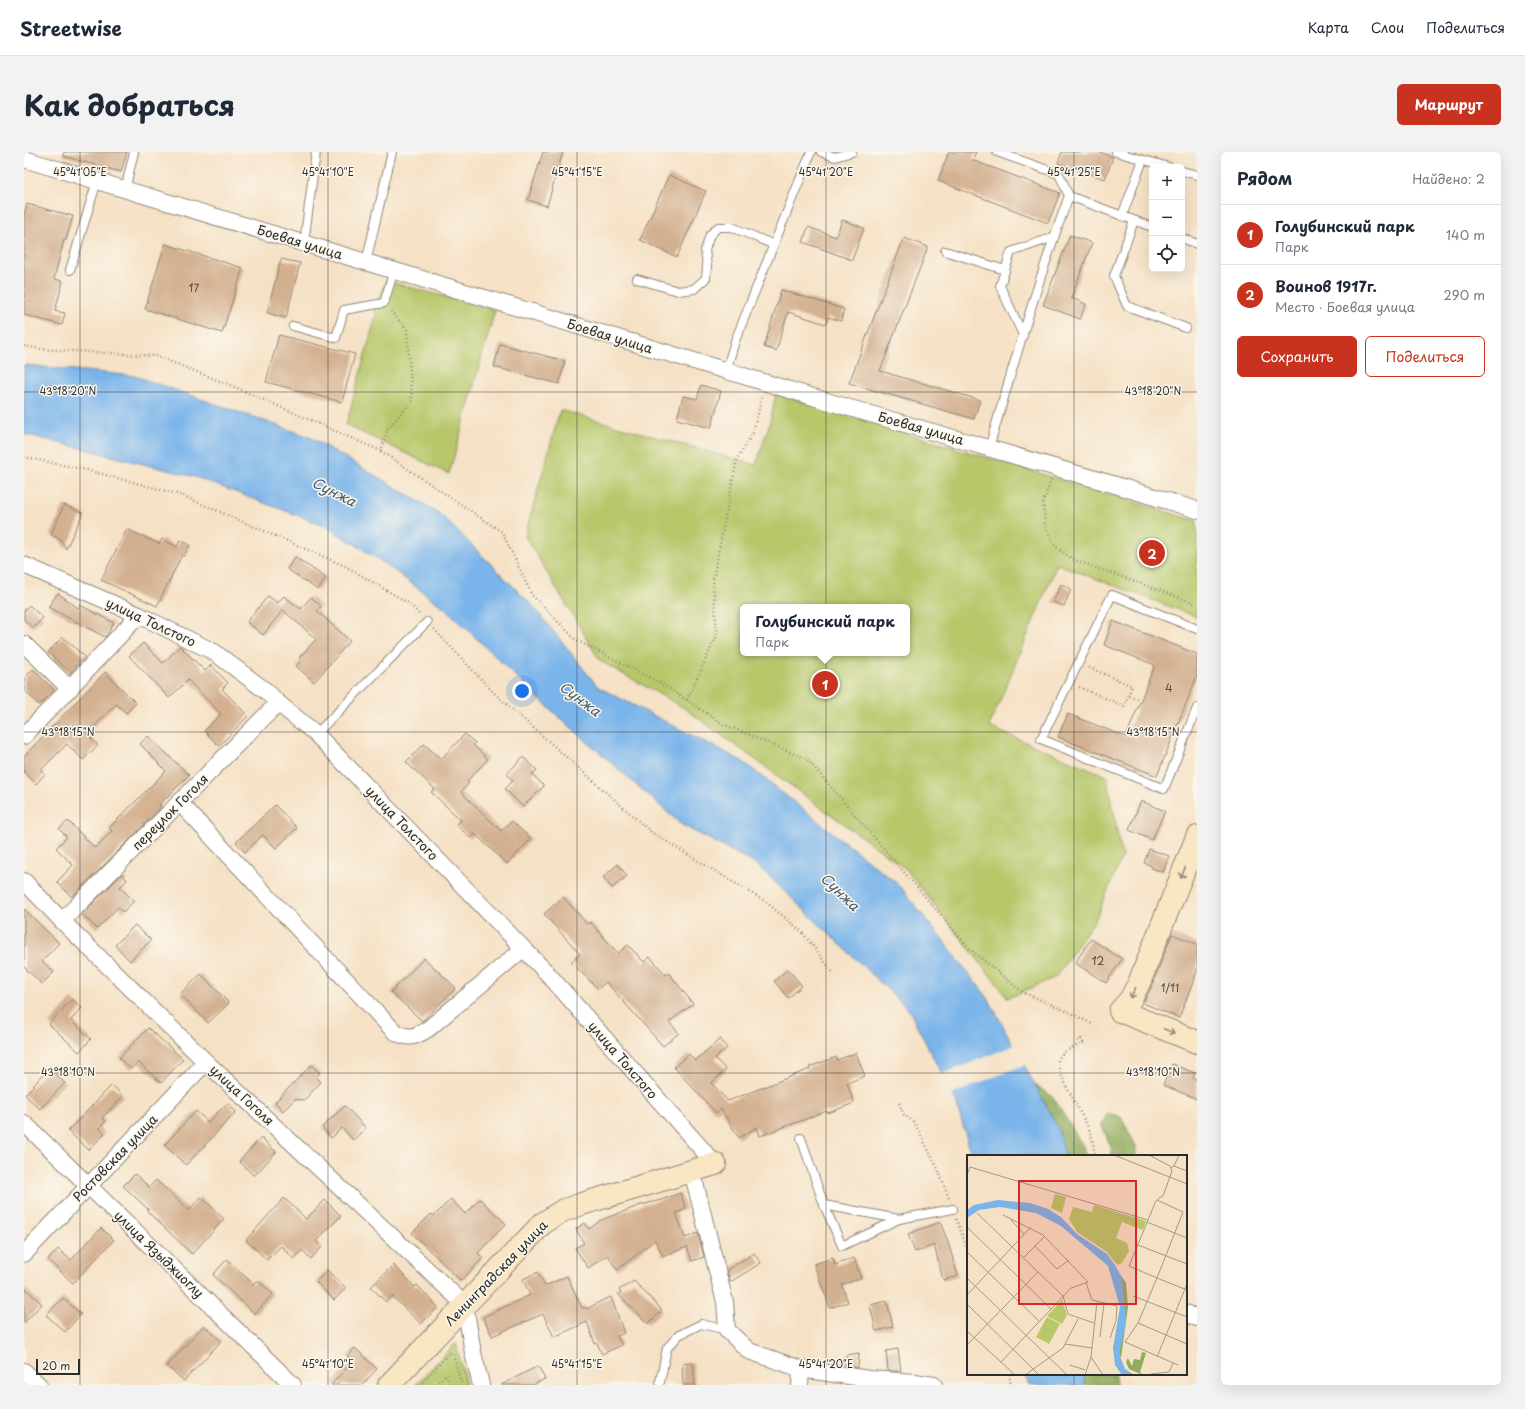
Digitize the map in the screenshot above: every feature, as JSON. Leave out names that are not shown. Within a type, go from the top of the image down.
[{"type":"main road","points":[[1197,837],[1139,983],[1130,1000],[1120,1011],[1197,1042]]},
{"type":"main road","name":"Ленинградская улица","points":[[389,1385],[542,1224],[562,1211],[582,1204],[715,1164]]},
{"type":"street","name":"Боевая улица","points":[[24,159],[766,383],[1197,510]]},
{"type":"street","name":"улица Толстого","points":[[24,565],[139,615],[214,652],[266,691],[278,703],[316,734],[548,974],[715,1164]]},
{"type":"street","points":[[24,736],[139,615]]},
{"type":"street","points":[[24,644],[70,689]]},
{"type":"street","name":"переулок Гоголя","points":[[62,921],[278,703]]},
{"type":"street","points":[[179,802],[394,1031],[402,1037],[415,1037],[428,1030],[523,948]]},
{"type":"street","name":"улица Гоголя","points":[[24,881],[62,921],[206,1062],[464,1305]]},
{"type":"street","name":"Ростовская улица","points":[[24,1254],[206,1062]]},
{"type":"street","name":"улица Языджиоглу","points":[[24,1123],[293,1385]]},
{"type":"street","points":[[692,1171],[724,1302],[727,1330],[749,1351],[800,1377],[869,1382],[915,1382],[934,1385]]},
{"type":"street","points":[[464,1305],[481,1385]]},
{"type":"street","points":[[1187,1313],[1197,1318]]},
{"type":"street","points":[[24,1371],[39,1385]]},
{"type":"lane","points":[[125,190],[134,152]]},
{"type":"lane","points":[[304,243],[316,152]]},
{"type":"lane","points":[[366,262],[392,152]]},
{"type":"lane","points":[[726,371],[735,341],[811,152]]},
{"type":"lane","points":[[821,152],[835,157],[852,152]]},
{"type":"lane","points":[[989,448],[1022,335],[1069,196],[1059,174],[998,152]]},
{"type":"lane","points":[[1116,152],[1158,164]]},
{"type":"lane","points":[[1122,216],[1143,160]]},
{"type":"lane","points":[[1185,172],[1197,175]]},
{"type":"lane","points":[[70,270],[97,181]]},
{"type":"lane","points":[[1069,196],[1149,226]]},
{"type":"lane","points":[[1134,221],[1114,276],[1127,306],[1186,328]]},
{"type":"lane","points":[[637,279],[678,291],[694,290],[706,278],[707,267],[705,250],[710,235],[718,227],[732,227],[774,245]]},
{"type":"lane","points":[[1022,335],[1000,286],[1005,270],[1011,252],[1054,237]]},
{"type":"lane","points":[[1185,239],[1197,244]]},
{"type":"lane","points":[[945,251],[1005,270]]},
{"type":"lane","points":[[293,326],[336,338],[344,310],[384,303],[394,270]]},
{"type":"lane","points":[[1197,629],[1112,595],[1042,739],[1164,789],[1194,726],[1197,708]]},
{"type":"lane","points":[[316,734],[427,622]]},
{"type":"lane","points":[[801,1138],[824,1205],[842,1246],[900,1219],[953,1209]]},
{"type":"lane","points":[[824,1205],[900,1219]]},
{"type":"lane","points":[[660,1382],[667,1348],[678,1335],[701,1324],[727,1330]]},
{"type":"path","points":[[380,451],[388,428],[412,401],[406,330],[384,303]]},
{"type":"path","points":[[24,346],[41,349],[156,356],[230,385],[380,451],[502,532],[532,595],[576,640],[662,684],[724,724],[807,759],[970,949],[1022,992],[1094,1025]]},
{"type":"path","points":[[687,700],[717,635],[713,579],[737,459],[753,433],[766,383]]},
{"type":"path","points":[[24,457],[87,470],[180,495],[345,566],[410,604],[494,693],[651,832],[766,902],[802,932],[834,974]]},
{"type":"path","points":[[1056,468],[1043,502],[1044,525],[1055,546],[1072,559],[1197,604]]},
{"type":"path","points":[[1069,683],[1124,706],[1132,686],[1078,664]]},
{"type":"path","points":[[1128,696],[1140,700]]},
{"type":"path","points":[[1077,1041],[1081,1039],[1083,1043],[1063,1053],[1058,1061],[1059,1068],[1091,1135],[1095,1155]]},
{"type":"path","points":[[899,1104],[904,1114],[914,1122],[938,1169],[967,1248]]},
{"type":"path","points":[[420,1385],[450,1353],[452,1353],[462,1385]]},
{"type":"path","points":[[436,1385],[446,1374],[450,1385]]},
{"type":"path","points":[[1009,1375],[1011,1385]]},
{"type":"path","points":[[1114,1375],[1116,1385]]},
{"type":"green space","points":[[386,281],[495,310],[449,474],[346,425],[376,315],[374,311]]},
{"type":"green space","points":[[776,394],[1197,521],[1197,617],[1057,564],[989,727],[1107,776],[1122,857],[1096,918],[1056,977],[1008,998],[906,869],[684,708],[600,661],[525,536],[560,410],[756,465],[770,422]]},
{"type":"green space","points":[[1035,1085],[1053,1097],[1083,1146],[1086,1155],[1065,1155],[1058,1128]]},
{"type":"green space","points":[[1108,1113],[1121,1117],[1136,1146],[1136,1155],[1112,1155],[1111,1147],[1101,1124]]},
{"type":"green space","points":[[456,1343],[466,1385],[415,1385]]},
{"type":"green space","points":[[1084,1375],[1115,1375],[1116,1385],[1085,1385]]},
{"type":"water","name":"Сунжа","points":[[24,365],[135,376],[310,437],[439,513],[534,607],[598,687],[742,761],[899,885],[988,998],[1058,1128],[1065,1155],[972,1155],[956,1102],[909,1010],[756,864],[682,825],[549,708],[446,609],[377,558],[323,525],[195,477],[24,434]]},
{"type":"water","points":[[1026,1375],[1084,1375],[1085,1385],[1028,1385]]},
{"type":"pier","points":[[1015,1045],[1026,1064],[950,1095],[940,1075]]},
{"type":"building","points":[[64,152],[127,152],[121,172],[63,156]]},
{"type":"building","points":[[543,152],[563,152],[547,206],[528,200]]},
{"type":"building","points":[[949,152],[976,152],[972,160],[1060,193],[1048,223],[938,181]]},
{"type":"building","points":[[1062,152],[1099,152],[1113,157],[1105,179],[1058,163]]},
{"type":"building","points":[[669,175],[706,191],[677,257],[640,240]]},
{"type":"building","points":[[27,204],[73,216],[66,240],[64,240],[54,279],[63,281],[55,311],[65,313],[62,325],[24,315],[24,215]]},
{"type":"building","points":[[842,220],[864,228],[852,260],[803,242],[808,227],[836,237]]},
{"type":"building","points":[[1070,235],[1092,243],[1071,298],[1086,304],[1080,319],[1043,305]]},
{"type":"building","points":[[904,238],[928,247],[880,371],[980,400],[974,419],[849,383]]},
{"type":"building","points":[[165,244],[243,268],[222,333],[145,309]]},
{"type":"building","points":[[281,259],[300,263],[286,318],[267,313]]},
{"type":"building","points":[[781,290],[844,309],[841,321],[828,317],[826,324],[788,312],[776,351],[764,347]]},
{"type":"building","points":[[279,335],[355,354],[342,402],[266,382]]},
{"type":"building","points":[[500,344],[565,361],[559,384],[494,367]]},
{"type":"building","points":[[701,385],[721,391],[711,428],[677,419],[683,396],[697,399]]},
{"type":"building","points":[[64,505],[83,513],[66,549],[61,540],[51,535]]},
{"type":"building","points":[[127,529],[159,544],[162,539],[177,547],[180,540],[190,545],[184,556],[182,555],[157,606],[101,580]]},
{"type":"building","points":[[295,557],[326,578],[318,590],[287,569]]},
{"type":"building","points":[[1061,584],[1071,589],[1064,606],[1053,602]]},
{"type":"building","points":[[58,593],[78,608],[80,605],[114,623],[105,637],[48,607]]},
{"type":"building","points":[[268,596],[278,603],[284,596],[301,609],[311,597],[321,606],[317,611],[350,641],[314,682],[296,666],[302,660],[299,658],[316,639],[283,610],[263,635],[247,622]]},
{"type":"building","points":[[29,605],[43,618],[33,628],[24,620],[24,611]]},
{"type":"building","points":[[1113,621],[1197,654],[1197,676],[1157,776],[1058,737],[1068,714],[1126,737],[1155,665],[1104,645]]},
{"type":"building","points":[[63,637],[85,657],[70,673],[48,652]]},
{"type":"building","points":[[143,643],[163,663],[180,646],[205,671],[211,665],[228,683],[222,689],[248,716],[219,746],[204,731],[221,714],[188,680],[169,698],[129,656]]},
{"type":"building","points":[[33,669],[54,690],[39,705],[24,690],[24,679]]},
{"type":"building","points":[[105,672],[136,703],[126,713],[116,704],[87,734],[98,745],[83,760],[67,744],[41,770],[45,774],[36,784],[24,772],[24,756]]},
{"type":"building","points":[[465,734],[475,743],[473,745],[488,759],[467,781],[469,783],[461,792],[501,831],[512,821],[531,839],[507,864],[475,834],[470,838],[457,825],[461,820],[431,792],[435,789],[406,762],[424,744],[441,759]]},
{"type":"building","points":[[148,736],[189,775],[159,805],[161,807],[72,897],[57,882],[73,865],[56,848],[67,837],[59,829],[68,821],[95,848],[112,831],[109,828],[166,771],[140,744]]},
{"type":"building","points":[[523,757],[537,770],[532,774],[544,786],[523,807],[505,789],[513,781],[507,774]]},
{"type":"building","points":[[1141,801],[1165,811],[1152,840],[1129,830]]},
{"type":"building","points":[[275,805],[297,828],[276,848],[263,835],[245,852],[236,842]]},
{"type":"building","points":[[1149,849],[1169,856],[1163,872],[1151,868],[1152,866],[1144,863]]},
{"type":"building","points":[[618,864],[627,876],[612,888],[603,877]]},
{"type":"building","points":[[122,874],[127,880],[120,887],[134,901],[123,912],[118,907],[97,929],[82,914]]},
{"type":"building","points":[[563,897],[587,924],[590,922],[618,953],[628,945],[644,962],[650,957],[666,975],[669,973],[693,1004],[669,1022],[679,1033],[663,1046],[606,982],[598,989],[571,962],[580,954],[544,914]]},
{"type":"building","points":[[24,909],[59,943],[42,961],[54,972],[42,984],[24,967]]},
{"type":"building","points":[[135,925],[151,940],[130,961],[115,945]]},
{"type":"building","points":[[1172,934],[1197,944],[1197,972],[1179,1018],[1143,1003],[1151,988]]},
{"type":"building","points":[[1091,939],[1122,959],[1106,983],[1075,963]]},
{"type":"building","points":[[424,958],[456,988],[422,1021],[391,992]]},
{"type":"building","points":[[788,969],[802,986],[788,998],[774,981]]},
{"type":"building","points":[[201,974],[229,1003],[208,1023],[180,994]]},
{"type":"building","points":[[72,999],[82,1008],[71,1020],[91,1039],[79,1052],[49,1024]]},
{"type":"building","points":[[148,1028],[183,1059],[161,1083],[138,1062],[131,1069],[119,1058]]},
{"type":"building","points":[[720,1039],[727,1048],[715,1058],[726,1070],[711,1083],[728,1101],[810,1069],[809,1067],[836,1057],[837,1060],[856,1053],[865,1076],[847,1083],[854,1103],[828,1113],[827,1111],[760,1136],[757,1127],[739,1138],[721,1109],[716,1113],[674,1067],[689,1054],[695,1061]]},
{"type":"building","points":[[1172,1064],[1195,1073],[1193,1078],[1197,1080],[1197,1099],[1163,1085]]},
{"type":"building","points":[[311,1065],[320,1073],[316,1077],[321,1082],[304,1100],[295,1099],[283,1111],[275,1102]]},
{"type":"building","points":[[49,1068],[65,1083],[40,1109],[25,1095]]},
{"type":"building","points":[[112,1085],[123,1096],[102,1118],[106,1121],[99,1128],[105,1133],[89,1150],[68,1131]]},
{"type":"building","points":[[227,1103],[236,1112],[186,1165],[164,1145],[196,1111],[208,1122]]},
{"type":"building","points":[[345,1106],[366,1128],[353,1140],[342,1128],[331,1138],[322,1127]]},
{"type":"building","points":[[261,1138],[276,1152],[254,1176],[239,1161]]},
{"type":"building","points":[[135,1174],[149,1187],[156,1180],[189,1210],[201,1197],[224,1219],[192,1254],[123,1186]]},
{"type":"building","points":[[680,1193],[686,1209],[676,1213],[685,1238],[698,1233],[704,1257],[692,1261],[687,1247],[663,1256],[655,1240],[617,1270],[608,1255],[588,1268],[575,1248],[584,1243],[576,1229],[585,1223],[589,1229],[601,1220],[641,1205]]},
{"type":"building","points":[[284,1198],[306,1219],[325,1200],[341,1216],[316,1241],[322,1247],[311,1259],[302,1250],[294,1259],[281,1246],[267,1260],[246,1240]]},
{"type":"building","points":[[451,1199],[465,1214],[480,1199],[506,1224],[478,1253],[483,1258],[461,1281],[412,1233],[431,1214],[434,1216]]},
{"type":"building","points":[[940,1222],[947,1239],[958,1276],[943,1280],[934,1245],[915,1252],[908,1234]]},
{"type":"building","points":[[101,1228],[114,1240],[73,1283],[48,1260],[58,1249],[71,1260]]},
{"type":"building","points":[[754,1253],[761,1263],[730,1282],[727,1270]]},
{"type":"building","points":[[833,1258],[835,1265],[854,1258],[861,1278],[842,1285],[848,1302],[830,1308],[814,1264]]},
{"type":"building","points":[[227,1259],[253,1284],[257,1280],[273,1294],[255,1314],[213,1275]]},
{"type":"building","points":[[393,1265],[415,1287],[417,1285],[438,1307],[421,1324],[392,1296],[386,1302],[371,1287]]},
{"type":"building","points":[[327,1270],[346,1288],[334,1300],[316,1282]]},
{"type":"building","points":[[538,1272],[545,1286],[567,1276],[582,1308],[585,1307],[587,1309],[611,1297],[624,1333],[617,1336],[622,1345],[602,1354],[597,1343],[595,1344],[587,1322],[554,1337],[543,1314],[492,1336],[483,1317],[530,1295],[523,1279]]},
{"type":"building","points":[[634,1281],[662,1310],[648,1324],[618,1294],[621,1293],[619,1290]]},
{"type":"building","points":[[24,1287],[42,1304],[24,1323]]},
{"type":"building","points":[[63,1298],[81,1314],[65,1332],[46,1315]]},
{"type":"building","points":[[887,1301],[893,1327],[876,1331],[870,1305]]},
{"type":"building","points":[[204,1325],[221,1341],[184,1381],[167,1366]]},
{"type":"building","points":[[355,1348],[377,1369],[362,1385],[331,1385],[353,1361],[347,1356]]},
{"type":"building","points":[[898,1349],[901,1371],[888,1371],[886,1351]]},
{"type":"building","points":[[859,1353],[858,1368],[845,1366],[846,1355]]},
{"type":"building","points":[[693,1362],[695,1385],[683,1385],[682,1363]]},
{"type":"building","points":[[538,1366],[545,1379],[533,1385],[501,1385]]},
{"type":"place","name":"Воинов 1917г.","points":[[1152,553]]},
{"type":"place","name":"Голубинский парк","points":[[825,684]]}]
